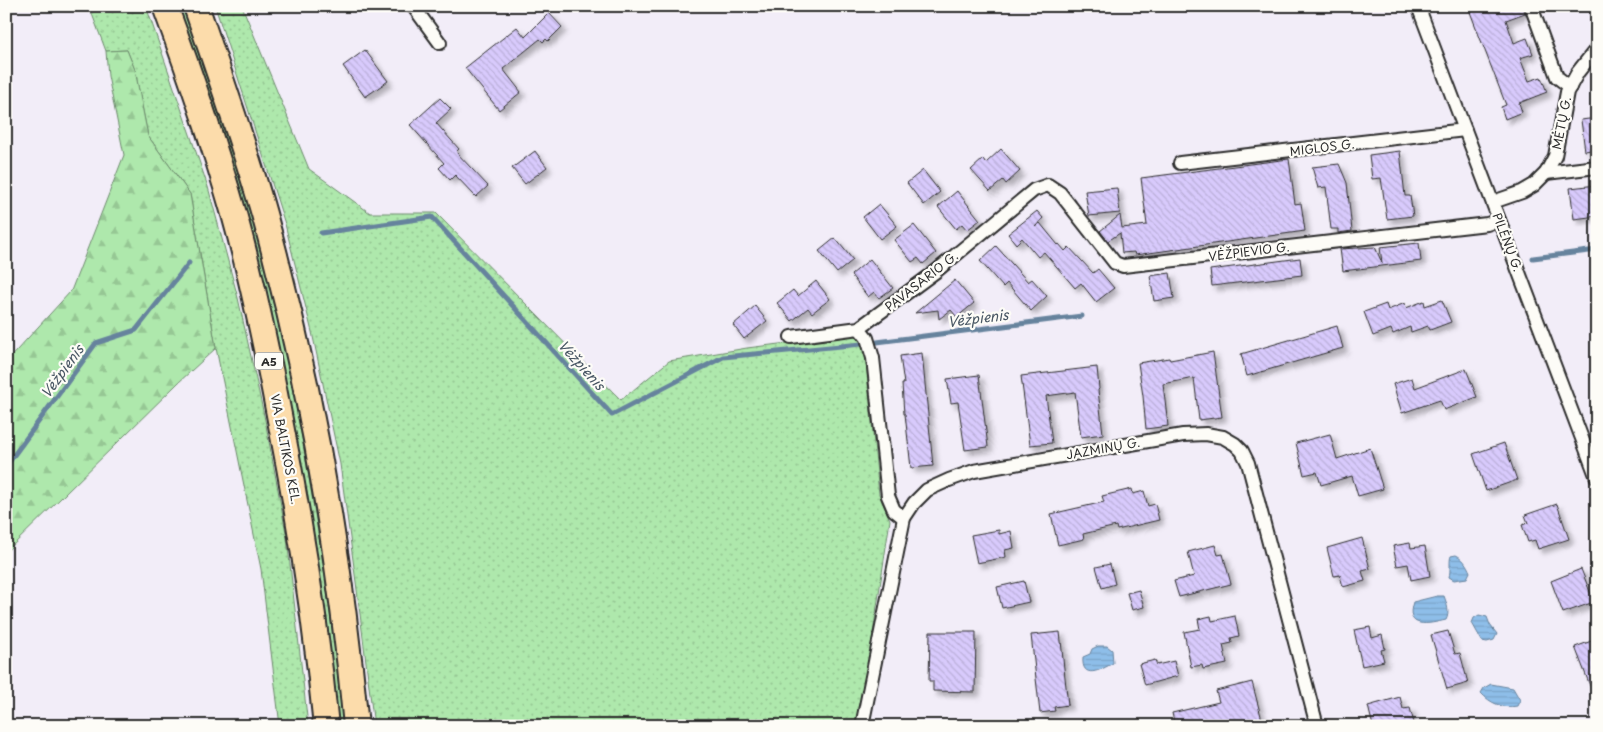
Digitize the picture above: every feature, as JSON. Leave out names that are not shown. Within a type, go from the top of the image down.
[{"type":"highway","name":"VIA BALTIKOS KEL.","points":[[165,6],[234,214],[265,342],[294,488],[307,572],[326,726]]},
{"type":"highway","name":"A5","points":[[196,6],[248,159],[278,267],[295,340],[325,489],[339,578],[356,726]]},
{"type":"street","points":[[413,6],[440,43]]},
{"type":"street","name":"PILĖNŲ G.","points":[[1418,6],[1597,478]]},
{"type":"street","points":[[1531,6],[1557,77],[1570,87]]},
{"type":"street","name":"MĖTŲ G.","points":[[1493,202],[1522,192],[1534,185],[1546,173],[1555,156],[1567,92],[1578,72],[1597,48]]},
{"type":"street","name":"MIGLOS G.","points":[[1180,163],[1465,130]]},
{"type":"street","points":[[1546,173],[1597,167]]},
{"type":"street","name":"VĖŽPIEVIO G.","points":[[1034,190],[1048,185],[1060,193],[1115,263],[1123,266],[1487,224],[1499,220]]},
{"type":"street","name":"PAVASARIO G.","points":[[791,337],[859,328],[935,272],[1034,190]]},
{"type":"street","points":[[859,328],[867,338],[873,358],[888,496],[894,510],[904,518]]},
{"type":"street","name":"JAZMINŲ G.","points":[[862,726],[904,518],[914,503],[927,490],[974,471],[1184,434],[1206,434],[1222,437],[1235,444],[1242,451],[1248,463],[1317,726]]},
{"type":"green space","points":[[89,6],[146,6],[208,187],[238,298],[265,420],[287,538],[308,726],[280,726],[261,569],[216,348],[190,194],[148,136],[135,70],[127,50],[106,51]]},
{"type":"green space","points":[[174,6],[182,6],[226,133],[265,261],[289,371],[314,509],[331,617],[343,726],[337,726],[309,516],[285,381],[260,265]]},
{"type":"green space","points":[[215,6],[242,6],[309,169],[370,213],[436,213],[621,400],[669,361],[747,348],[859,334],[865,353],[879,494],[890,520],[859,726],[374,726],[340,464],[312,332],[285,224]]},
{"type":"green space","points":[[127,50],[135,70],[148,136],[190,194],[216,348],[6,552],[6,362],[71,291],[124,155],[108,76],[106,51]]},
{"type":"water","points":[[1456,555],[1463,560],[1469,569],[1470,572],[1467,578],[1454,580],[1449,577],[1450,558]]},
{"type":"water","points":[[1444,596],[1448,611],[1446,620],[1432,623],[1415,621],[1411,611],[1413,602]]},
{"type":"water","points":[[1479,615],[1487,617],[1497,634],[1494,640],[1482,641],[1472,623],[1474,618]]},
{"type":"water","points":[[1098,646],[1107,646],[1112,650],[1113,663],[1098,671],[1088,671],[1083,664],[1083,657],[1090,654],[1092,649]]},
{"type":"water","points":[[1491,684],[1513,688],[1520,700],[1517,706],[1502,706],[1485,697],[1481,693],[1484,688]]},
{"type":"building","points":[[1478,6],[1523,6],[1525,13],[1506,20],[1514,43],[1527,38],[1533,54],[1520,58],[1529,81],[1541,77],[1547,92],[1519,103],[1522,112],[1505,119],[1501,107],[1506,105],[1470,12],[1479,9]]},
{"type":"building","points":[[549,13],[562,27],[548,41],[546,39],[543,42],[540,39],[503,69],[521,92],[499,110],[465,68],[517,27],[525,37]]},
{"type":"building","points":[[365,50],[388,81],[365,97],[343,66]]},
{"type":"building","points":[[440,98],[451,109],[436,123],[459,149],[456,152],[488,186],[476,197],[455,175],[450,180],[439,168],[444,163],[410,125]]},
{"type":"building","points":[[1597,118],[1597,149],[1585,151],[1581,120]]},
{"type":"building","points":[[1001,149],[1020,171],[1006,184],[1003,180],[990,191],[971,170],[983,159],[986,163]]},
{"type":"building","points":[[535,151],[547,167],[525,184],[512,168]]},
{"type":"building","points":[[1400,151],[1405,196],[1410,196],[1413,216],[1387,219],[1381,178],[1372,179],[1369,155]]},
{"type":"building","points":[[1289,159],[1295,204],[1301,203],[1305,231],[1135,255],[1134,252],[1122,253],[1120,233],[1108,241],[1100,231],[1120,215],[1122,228],[1147,225],[1141,178]]},
{"type":"building","points":[[1339,164],[1347,183],[1352,231],[1338,233],[1338,229],[1331,229],[1326,187],[1318,188],[1312,167]]},
{"type":"building","points":[[923,170],[940,192],[924,205],[907,183]]},
{"type":"building","points":[[1597,185],[1597,216],[1574,219],[1570,188]]},
{"type":"building","points":[[1117,188],[1120,213],[1089,216],[1085,191]]},
{"type":"building","points":[[957,191],[980,220],[967,230],[962,224],[956,229],[938,207]]},
{"type":"building","points":[[879,204],[897,226],[880,239],[863,217]]},
{"type":"building","points":[[1037,211],[1043,218],[1035,227],[1040,223],[1058,245],[1065,251],[1069,247],[1093,273],[1098,269],[1114,288],[1096,302],[1081,283],[1075,288],[1044,252],[1038,257],[1022,238],[1016,244],[1008,234]]},
{"type":"building","points":[[914,225],[936,253],[923,264],[918,258],[912,262],[894,240]]},
{"type":"building","points":[[835,238],[853,260],[837,273],[819,251]]},
{"type":"building","points":[[1419,243],[1421,261],[1343,271],[1340,249],[1375,247],[1382,263],[1380,247]]},
{"type":"building","points":[[996,246],[1028,282],[1032,279],[1047,296],[1031,311],[1007,283],[1003,287],[980,261]]},
{"type":"building","points":[[1300,258],[1302,275],[1212,286],[1210,270]]},
{"type":"building","points":[[870,259],[893,288],[879,298],[874,292],[868,297],[851,275]]},
{"type":"building","points":[[1170,273],[1174,298],[1154,301],[1150,276]]},
{"type":"building","points":[[955,280],[974,303],[957,317],[951,310],[939,319],[938,310],[915,313]]},
{"type":"building","points":[[816,281],[830,299],[812,313],[808,308],[792,321],[777,303],[793,290],[798,296]]},
{"type":"building","points":[[1442,300],[1451,322],[1430,330],[1428,326],[1411,332],[1410,327],[1393,334],[1391,329],[1373,336],[1364,312],[1386,304],[1388,310],[1405,303],[1406,308],[1424,301],[1425,306]]},
{"type":"building","points":[[755,306],[767,321],[744,339],[733,325]]},
{"type":"building","points":[[1337,326],[1343,348],[1247,376],[1241,354]]},
{"type":"building","points":[[1213,352],[1222,417],[1199,420],[1194,378],[1163,384],[1168,426],[1146,429],[1138,363],[1169,358],[1170,360]]},
{"type":"building","points":[[922,353],[933,466],[911,468],[904,414],[902,384],[904,384],[900,356]]},
{"type":"building","points":[[1097,367],[1103,434],[1081,437],[1075,392],[1046,396],[1052,443],[1030,445],[1021,376]]},
{"type":"building","points":[[1466,369],[1477,397],[1444,410],[1440,400],[1402,413],[1393,384],[1412,378],[1415,388]]},
{"type":"building","points":[[979,375],[988,447],[965,450],[958,402],[951,403],[947,379]]},
{"type":"building","points":[[1330,434],[1337,459],[1370,448],[1383,489],[1358,496],[1352,476],[1321,485],[1317,472],[1304,475],[1296,443]]},
{"type":"building","points":[[1504,443],[1517,480],[1486,491],[1473,454]]},
{"type":"building","points":[[1132,489],[1133,494],[1144,491],[1148,506],[1155,504],[1159,520],[1117,530],[1116,526],[1083,534],[1084,539],[1058,545],[1051,514],[1104,502],[1102,496]]},
{"type":"building","points":[[1557,504],[1569,539],[1538,549],[1535,540],[1528,542],[1522,525],[1528,523],[1525,515]]},
{"type":"building","points":[[999,530],[999,534],[1011,531],[1014,548],[1005,550],[1006,557],[977,563],[971,535]]},
{"type":"building","points":[[1362,538],[1370,569],[1362,571],[1365,581],[1343,587],[1340,575],[1334,576],[1327,548]]},
{"type":"building","points":[[1410,543],[1411,548],[1425,546],[1430,576],[1411,580],[1408,564],[1397,566],[1393,546]]},
{"type":"building","points":[[1215,545],[1218,555],[1223,554],[1231,584],[1179,597],[1174,581],[1194,576],[1188,552]]},
{"type":"building","points":[[1110,564],[1115,584],[1102,588],[1096,567]]},
{"type":"building","points":[[1581,569],[1594,602],[1563,613],[1551,581]]},
{"type":"building","points":[[1024,581],[1029,602],[1002,608],[997,587]]},
{"type":"building","points":[[1139,590],[1144,607],[1132,610],[1127,593]]},
{"type":"building","points":[[1211,616],[1212,621],[1235,616],[1239,636],[1231,638],[1232,643],[1223,645],[1227,664],[1203,669],[1202,665],[1191,667],[1184,632],[1200,629],[1198,619]]},
{"type":"building","points":[[1370,627],[1372,638],[1382,635],[1385,649],[1381,650],[1384,661],[1362,666],[1354,630]]},
{"type":"building","points":[[1448,631],[1455,654],[1460,653],[1468,683],[1447,689],[1431,635]]},
{"type":"building","points":[[930,632],[976,632],[975,692],[933,691],[933,681],[929,681]]},
{"type":"building","points":[[1060,632],[1068,705],[1054,707],[1055,711],[1040,713],[1031,635]]},
{"type":"building","points":[[1597,639],[1597,701],[1596,701],[1575,647]]},
{"type":"building","points":[[1155,660],[1157,665],[1174,661],[1178,676],[1145,685],[1139,664]]},
{"type":"building","points":[[1252,682],[1262,720],[1239,726],[1175,726],[1172,713],[1219,702],[1216,691]]},
{"type":"building","points":[[1400,697],[1403,709],[1410,708],[1414,723],[1404,726],[1373,726],[1368,706]]},
{"type":"waterway","name":"Vėžpienis","points":[[321,233],[432,217],[612,415],[723,357],[862,344]]},
{"type":"waterway","name":"Vėžpienis","points":[[1533,258],[1597,250]]},
{"type":"waterway","name":"Vėžpienis","points":[[6,466],[96,343],[136,330],[189,263]]},
{"type":"waterway","name":"Vėžpienis","points":[[877,342],[1082,316]]}]
